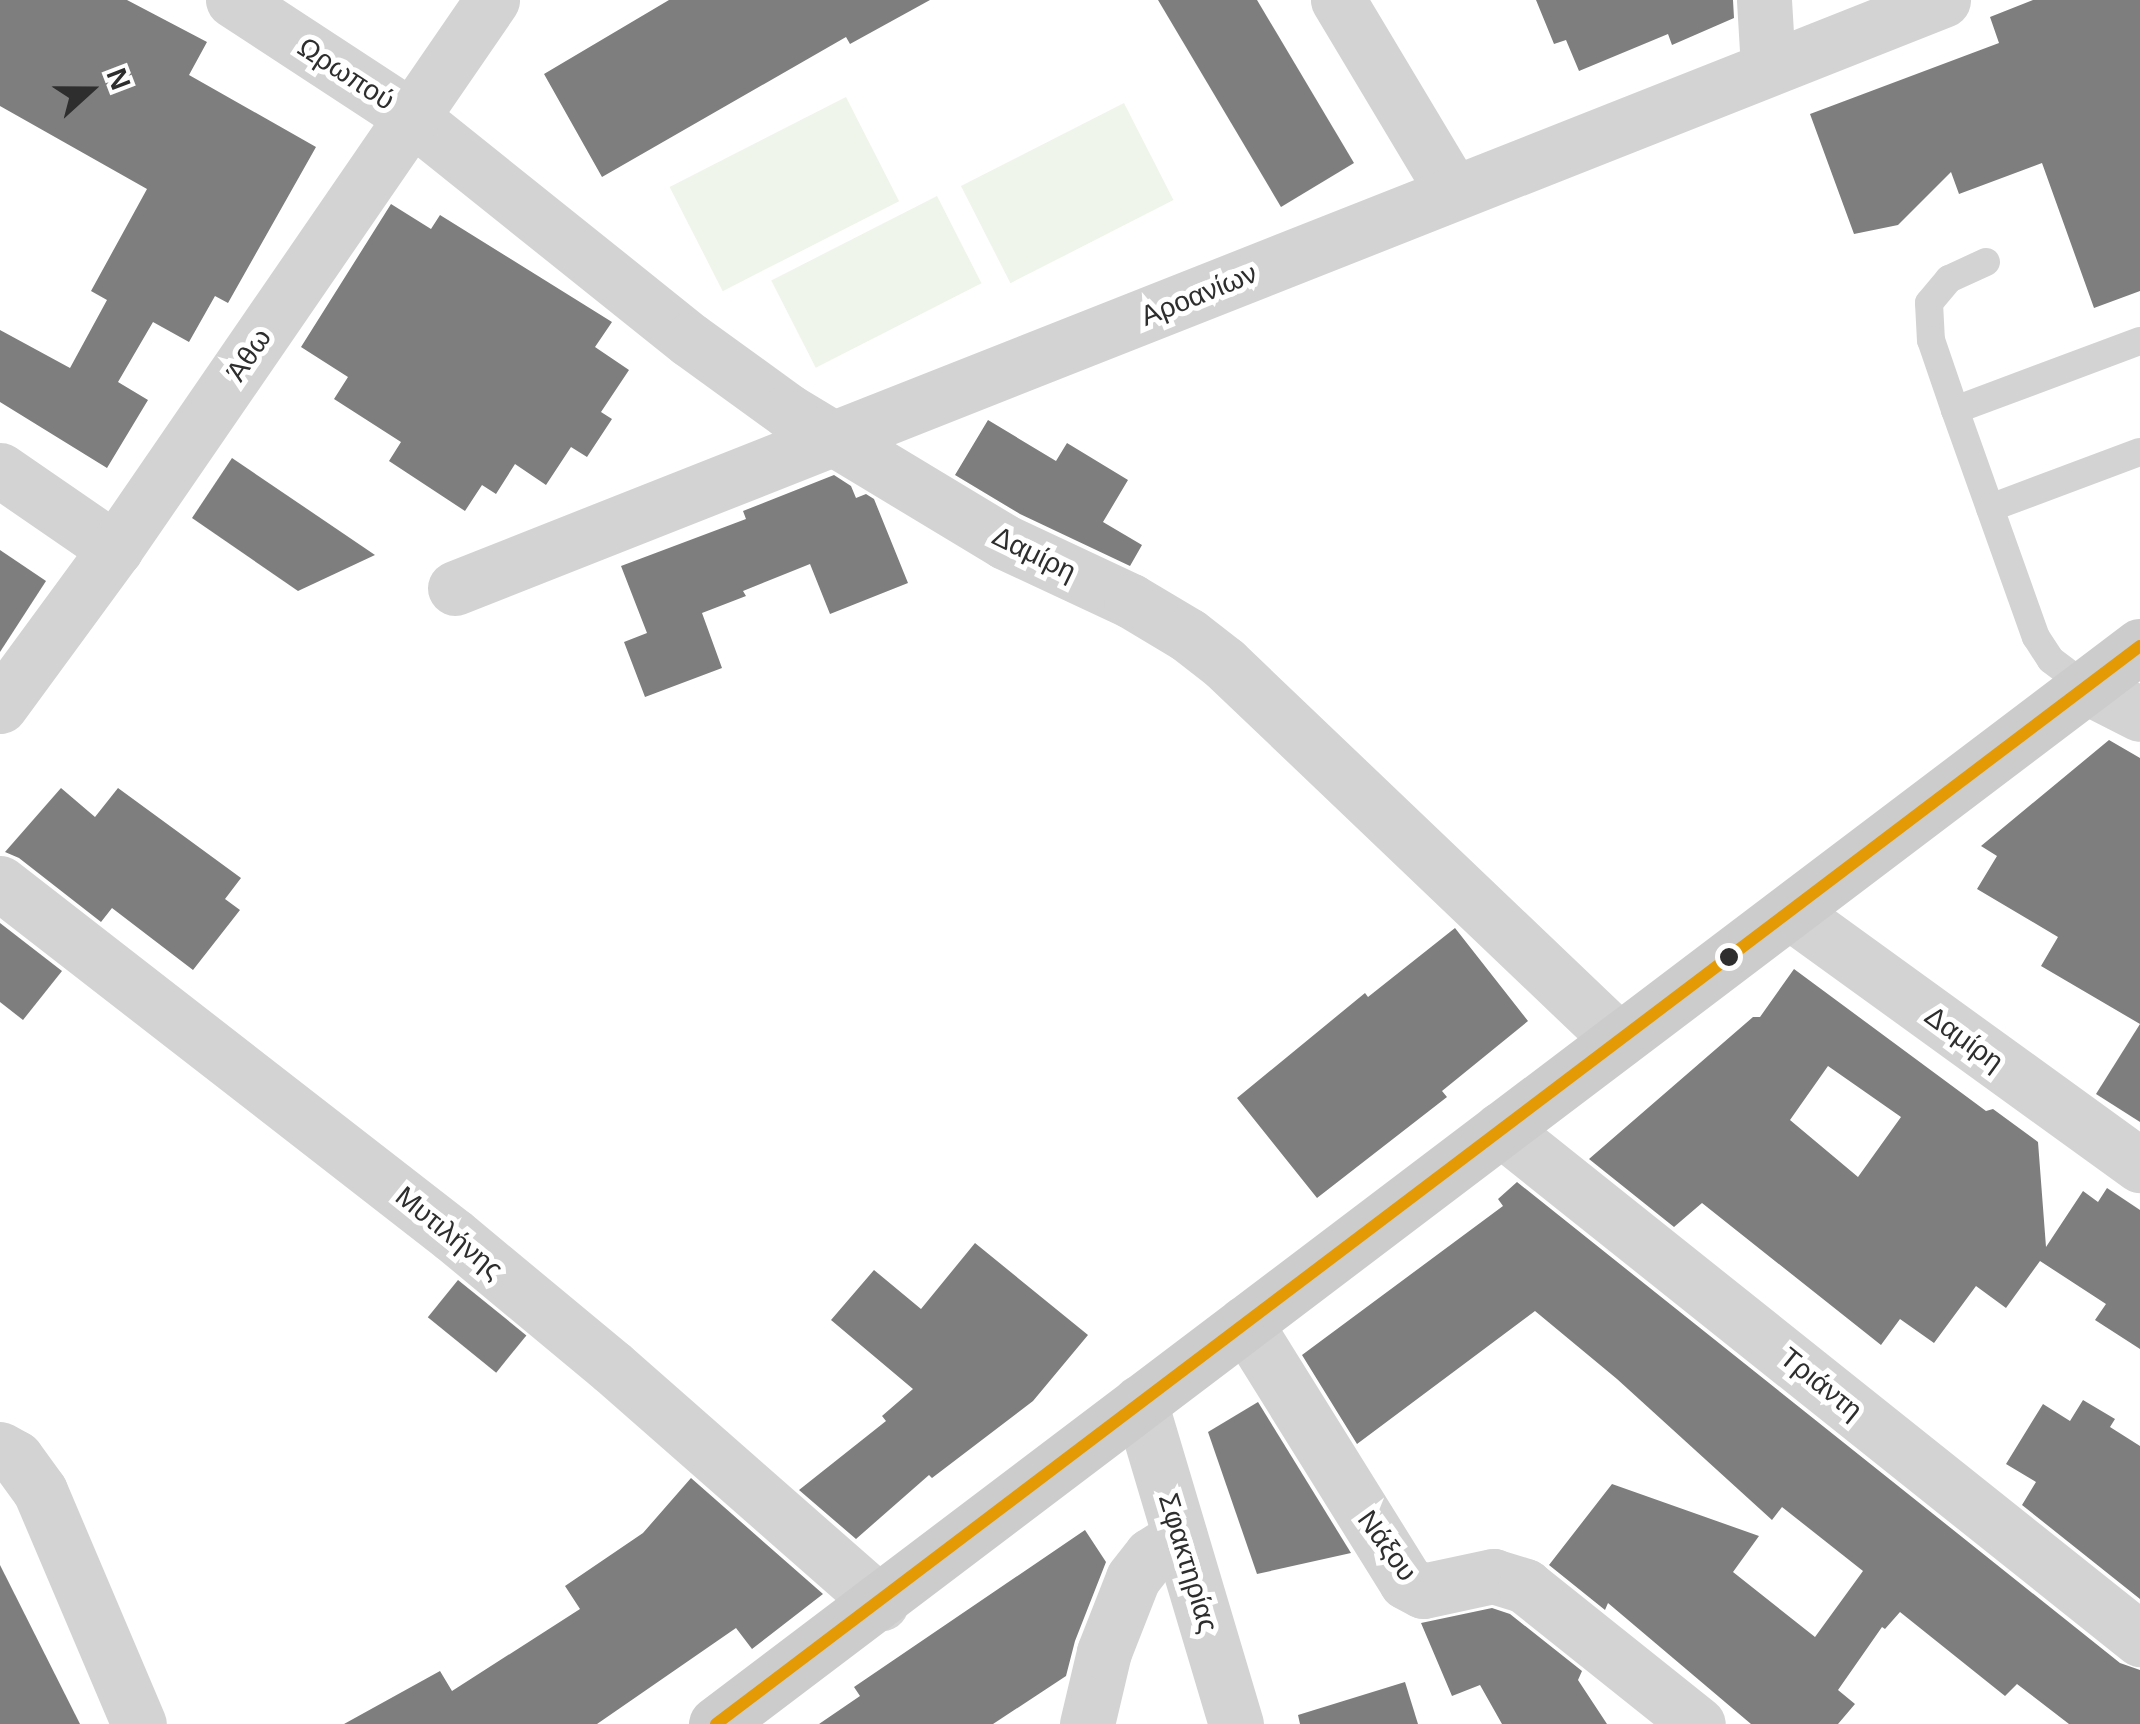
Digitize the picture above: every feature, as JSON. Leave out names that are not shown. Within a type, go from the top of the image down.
[{"type":"main road","points":[[716,1724],[881,1603],[1140,1402],[2140,646]]},
{"type":"street","name":"Ωρωπού","points":[[232,0],[409,115]]},
{"type":"street","name":"Άθω","points":[[0,706],[115,549],[409,115],[492,0]]},
{"type":"street","points":[[1338,0],[1453,192]]},
{"type":"street","points":[[1764,0],[1768,68]]},
{"type":"street","name":"Αροανίων","points":[[455,588],[1943,0]]},
{"type":"street","name":"Δαμίρη","points":[[409,115],[690,340],[835,441],[1005,542],[1131,601],[1188,635],[1224,663],[1619,1040]]},
{"type":"street","points":[[0,470],[115,549]]},
{"type":"street","points":[[2087,687],[2140,714]]},
{"type":"street","name":"Μυτιλήνης","points":[[0,883],[452,1235],[612,1367],[881,1603]]},
{"type":"street","name":"Δαμίρη","points":[[1790,912],[2140,1165]]},
{"type":"street","name":"Τριάντη","points":[[1501,1129],[2140,1640]]},
{"type":"street","name":"Νάξου","points":[[1244,1323],[1406,1582],[1424,1591],[1493,1576],[1525,1586],[1698,1724]]},
{"type":"street","name":"Σφακτηρίας","points":[[1140,1402],[1236,1724]]},
{"type":"street","points":[[0,1449],[16,1458],[40,1491],[140,1724]]},
{"type":"street","points":[[1086,1724],[1104,1652],[1133,1578],[1151,1555],[1180,1537]]},
{"type":"lane","points":[[1986,262],[1949,279],[1929,303],[1931,340],[2036,637],[2051,660],[2087,687]]},
{"type":"lane","points":[[1955,410],[2140,341]]},
{"type":"lane","points":[[1990,508],[2140,452]]},
{"type":"shaded area","points":[[846,97],[899,201],[723,291],[670,187]]},
{"type":"shaded area","points":[[1124,103],[1173,200],[1010,283],[961,186]]},
{"type":"shaded area","points":[[937,196],[981,283],[816,368],[771,280]]},
{"type":"building","points":[[0,0],[127,0],[207,42],[189,75],[316,147],[228,303],[215,296],[189,342],[153,322],[118,382],[148,400],[107,468],[0,402],[0,330],[70,368],[107,300],[91,291],[147,189],[0,106]]},
{"type":"building","points":[[669,0],[930,0],[850,44],[846,37],[602,177],[544,74]]},
{"type":"building","points":[[1158,0],[1257,0],[1354,163],[1281,207]]},
{"type":"building","points":[[1536,0],[1733,0],[1734,18],[1672,45],[1668,34],[1579,71],[1566,40],[1554,44]]},
{"type":"building","points":[[2033,0],[2140,0],[2140,291],[2094,308],[2042,163],[1959,194],[1951,172],[1898,225],[1854,234],[1810,114],[1999,43],[1990,17]]},
{"type":"building","points":[[391,204],[431,229],[440,215],[612,322],[595,347],[629,370],[601,412],[612,419],[587,457],[571,447],[546,485],[515,464],[496,494],[482,485],[465,511],[389,461],[401,442],[334,399],[348,377],[301,347]]},
{"type":"building","points":[[988,420],[1056,461],[1067,443],[1128,480],[1103,522],[1142,545],[1130,566],[1020,514],[955,475]]},
{"type":"building","points":[[232,458],[375,555],[298,591],[192,518]]},
{"type":"building","points":[[834,475],[851,486],[856,498],[866,494],[874,499],[908,583],[830,614],[810,564],[743,591],[746,596],[702,613],[722,668],[645,697],[624,642],[647,633],[621,566],[746,519],[743,511]]},
{"type":"building","points":[[0,550],[46,581],[0,652]]},
{"type":"building","points":[[2109,740],[2140,758],[2140,1024],[2041,966],[2058,937],[1977,889],[1997,856],[1981,846]]},
{"type":"building","points":[[61,788],[95,817],[118,788],[241,878],[225,899],[240,910],[193,970],[112,908],[101,922],[19,858],[5,852]]},
{"type":"building","points":[[0,923],[62,971],[23,1020],[0,1002]]},
{"type":"building","points":[[1455,928],[1528,1021],[1442,1091],[1447,1097],[1317,1198],[1237,1098],[1365,993],[1368,997]]},
{"type":"building","points":[[1794,969],[1986,1111],[1993,1109],[2038,1142],[2046,1247],[2083,1191],[2098,1202],[2107,1188],[2140,1210],[2140,1349],[2095,1320],[2106,1304],[2040,1261],[2006,1308],[1976,1286],[1934,1343],[1900,1319],[1881,1345],[1702,1203],[1674,1227],[1589,1159],[1753,1017],[1760,1017]],"holes":[[[1828,1066],[1901,1117],[1858,1177],[1790,1120]]]},
{"type":"building","points":[[2140,1024],[2140,1122],[2096,1094]]},
{"type":"building","points":[[1517,1182],[2120,1663],[2140,1670],[2140,1724],[2069,1724],[2017,1684],[2005,1696],[1900,1612],[1885,1629],[1882,1627],[1838,1690],[1855,1704],[1838,1724],[1751,1724],[1608,1603],[1605,1610],[1549,1565],[1612,1484],[1759,1536],[1733,1572],[1815,1637],[1863,1571],[1782,1507],[1772,1520],[1617,1379],[1535,1311],[1357,1444],[1302,1355],[1503,1206],[1498,1199]]},
{"type":"building","points":[[975,1243],[1088,1335],[1033,1401],[932,1478],[929,1475],[856,1539],[799,1490],[886,1421],[882,1416],[913,1389],[831,1320],[874,1270],[921,1309]]},
{"type":"building","points":[[458,1280],[526,1335],[496,1373],[428,1317]]},
{"type":"building","points":[[2083,1400],[2115,1419],[2110,1427],[2140,1446],[2140,1599],[2022,1505],[2036,1482],[2006,1464],[2043,1404],[2070,1421]]},
{"type":"building","points":[[1258,1402],[1351,1553],[1257,1574],[1208,1432]]},
{"type":"building","points":[[691,1478],[823,1594],[752,1649],[736,1628],[597,1724],[344,1724],[440,1671],[452,1691],[580,1609],[565,1586],[643,1533]]},
{"type":"building","points":[[1085,1530],[1106,1562],[1075,1641],[1066,1676],[993,1724],[819,1724],[860,1696],[854,1687]]},
{"type":"building","points":[[0,1565],[80,1724],[0,1724]]},
{"type":"building","points":[[1492,1608],[1510,1614],[1582,1671],[1578,1680],[1607,1724],[1502,1724],[1480,1685],[1452,1696],[1421,1623]]},
{"type":"building","points":[[1405,1682],[1418,1724],[1300,1724],[1298,1715]]},
{"type":"transit line","points":[[716,1724],[2140,646]]}]
